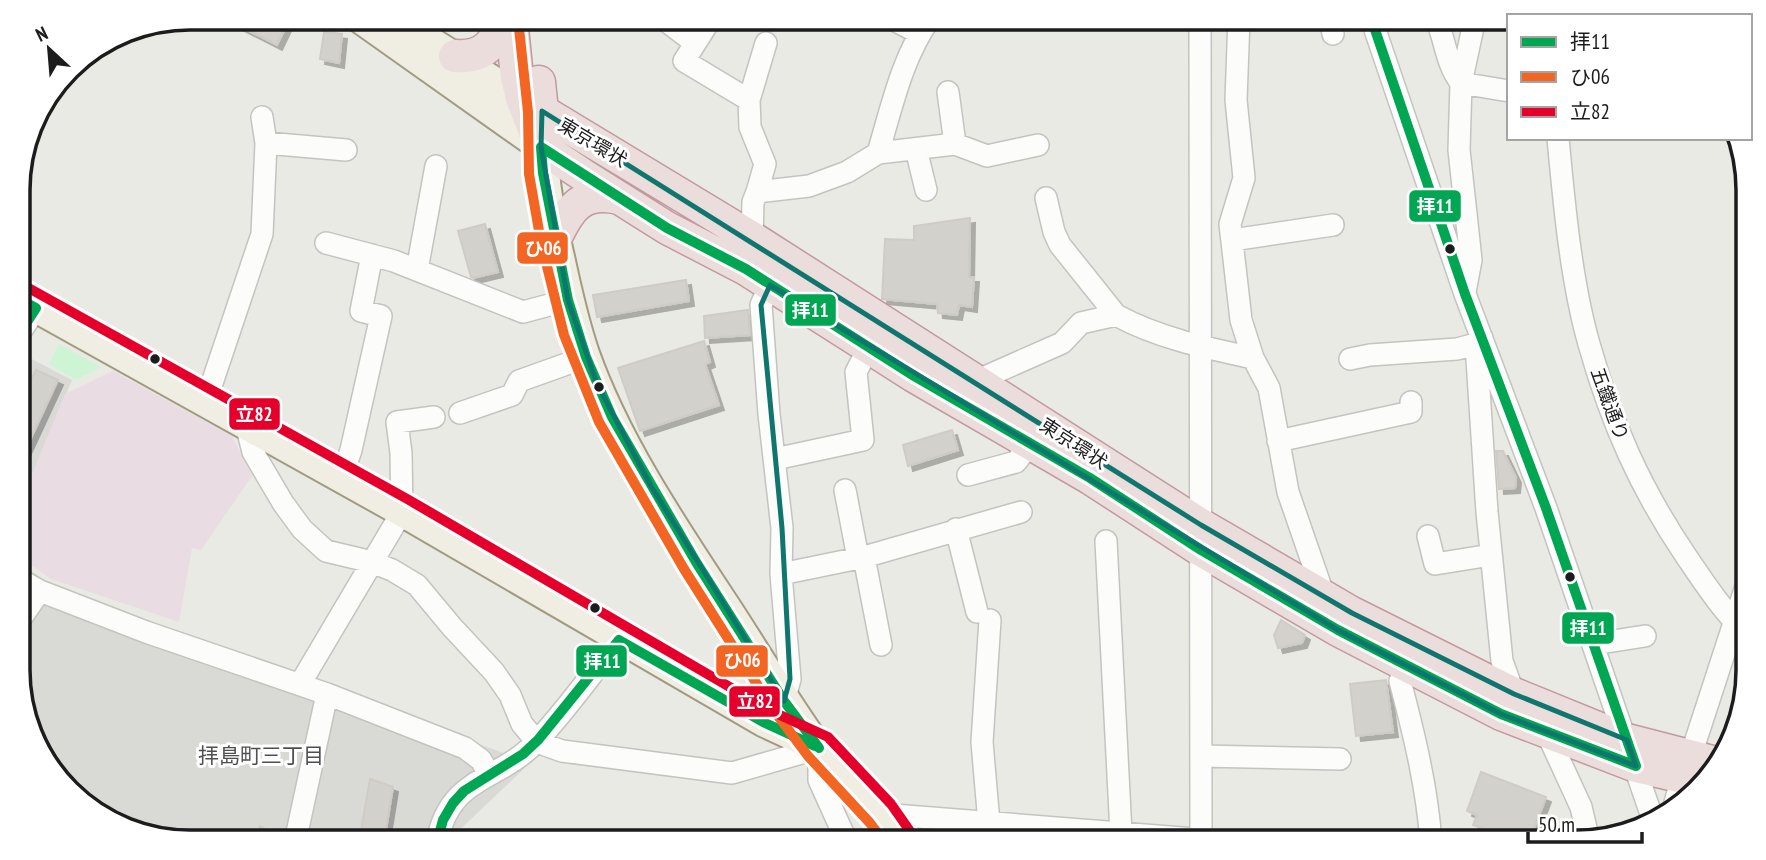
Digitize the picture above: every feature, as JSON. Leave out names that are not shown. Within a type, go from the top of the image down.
[{"type":"highway","points":[[455,56],[470,56],[486,49],[496,39],[499,30]]},
{"type":"highway","name":"東京環状","points":[[512,30],[517,76],[532,104],[752,238],[976,381],[1338,630],[1501,714],[1546,731],[1697,770]]},
{"type":"highway","name":"東京環状","points":[[532,30],[532,104],[541,147],[667,228],[746,269],[869,347],[1031,443],[1201,538],[1324,596],[1352,613],[1632,753]]},
{"type":"highway","points":[[555,239],[568,215],[580,202],[594,196],[619,198]]},
{"type":"main road","points":[[376,30],[541,147],[543,173],[568,300],[586,357],[612,417],[651,486],[784,701],[819,748],[881,814],[892,830]]},
{"type":"main road","points":[[413,30],[532,104]]},
{"type":"main road","points":[[30,305],[402,512],[763,722],[819,748]]},
{"type":"street","points":[[678,30],[695,43]]},
{"type":"street","points":[[703,30],[684,61],[748,100]]},
{"type":"street","points":[[878,153],[903,66],[922,30]]},
{"type":"street","points":[[1200,30],[1201,830]]},
{"type":"street","points":[[1239,30],[1236,100],[1244,178],[1230,224],[1241,320],[1253,358],[1269,388],[1288,492],[1324,596]]},
{"type":"street","points":[[1375,30],[1479,341],[1546,508],[1650,812]]},
{"type":"street","points":[[1440,30],[1451,71],[1461,83],[1507,91]]},
{"type":"street","points":[[1465,294],[1471,260],[1459,150],[1461,83],[1472,30]]},
{"type":"street","points":[[752,238],[753,202],[765,164],[750,127],[748,100],[766,43]]},
{"type":"street","points":[[948,92],[956,144]]},
{"type":"street","points":[[205,401],[262,234],[266,143],[262,117]]},
{"type":"street","name":"五鐵通り","points":[[1558,140],[1575,272],[1588,342],[1616,427],[1642,486],[1672,536],[1736,621]]},
{"type":"street","points":[[266,143],[346,150]]},
{"type":"street","points":[[757,192],[809,186],[847,172],[878,153],[956,144],[987,156],[1038,145]]},
{"type":"street","points":[[916,149],[926,191]]},
{"type":"street","points":[[417,270],[436,166]]},
{"type":"street","points":[[1046,198],[1054,232],[1060,244],[1116,315],[1136,326],[1253,358]]},
{"type":"street","points":[[1232,240],[1333,225]]},
{"type":"street","points":[[326,243],[417,270],[523,312],[568,300]]},
{"type":"street","points":[[341,479],[351,450],[381,316],[361,311],[372,255]]},
{"type":"street","points":[[770,285],[761,305],[782,528],[781,574],[790,679],[784,701]]},
{"type":"street","points":[[976,381],[1062,343],[1081,323],[1116,315]]},
{"type":"street","points":[[1350,359],[1370,355],[1457,349],[1479,341]]},
{"type":"street","points":[[1479,341],[1491,555],[1502,661],[1514,694]]},
{"type":"street","points":[[775,459],[863,440],[856,372],[869,347]]},
{"type":"street","points":[[460,413],[512,395],[519,381],[586,357]]},
{"type":"street","points":[[1278,441],[1412,412],[1410,402]]},
{"type":"street","points":[[300,684],[402,512],[401,453],[397,422],[434,417]]},
{"type":"street","points":[[246,424],[253,452],[302,529],[326,551],[372,562],[416,584],[494,672],[510,695],[522,724],[537,742],[562,751],[732,773],[819,748],[820,780],[841,830]]},
{"type":"street","points":[[968,475],[1016,461],[1031,443]]},
{"type":"street","points":[[845,490],[881,645]]},
{"type":"street","points":[[781,574],[861,557],[1021,512]]},
{"type":"street","points":[[956,529],[983,616],[982,742],[989,823]]},
{"type":"street","points":[[1428,536],[1435,565],[1491,555]]},
{"type":"street","points":[[1106,541],[1121,830]]},
{"type":"street","points":[[30,585],[146,632],[300,684],[465,748],[481,761],[489,774]]},
{"type":"street","points":[[30,605],[40,591]]},
{"type":"street","points":[[1594,644],[1645,636]]},
{"type":"street","points":[[441,830],[447,809],[456,798],[489,774],[510,764],[537,742],[619,640]]},
{"type":"street","points":[[1697,770],[1736,648]]},
{"type":"street","points":[[1407,666],[1399,681],[1418,752],[1431,830]]},
{"type":"street","points":[[298,830],[327,694]]},
{"type":"street","points":[[1546,731],[1581,807],[1586,830]]},
{"type":"street","points":[[1201,756],[1340,759]]},
{"type":"street","points":[[881,814],[1081,830]]},
{"type":"highlighted area","points":[[542,111],[1201,525],[1352,613],[1514,694],[1627,740],[1636,766],[1501,714],[1338,630],[770,285],[761,305],[782,528],[790,679],[784,701],[651,486],[597,384],[568,300],[541,147]]},
{"type":"shaded area","points":[[30,358],[72,380],[30,482]]},
{"type":"shaded area","points":[[113,371],[232,436],[252,476],[201,550],[192,548],[179,622],[51,579],[30,564],[30,478],[65,394]]},
{"type":"shaded area","points":[[30,570],[55,587],[530,763],[459,830],[190,830],[169,829],[138,822],[101,803],[77,783],[63,768],[42,731],[31,691]]},
{"type":"green space","points":[[59,344],[101,367],[76,380],[49,364]]},
{"type":"building","points":[[248,30],[284,30],[277,45]]},
{"type":"building","points":[[324,32],[342,34],[339,63],[320,59]]},
{"type":"building","points":[[970,218],[969,277],[974,277],[972,307],[959,305],[957,315],[938,313],[937,304],[882,299],[885,239],[914,240],[914,226]]},
{"type":"building","points":[[485,224],[498,272],[473,278],[458,231]]},
{"type":"building","points":[[686,280],[689,301],[597,317],[593,295]]},
{"type":"building","points":[[748,310],[750,335],[705,338],[704,316]]},
{"type":"building","points":[[704,341],[710,362],[705,364],[719,405],[640,431],[618,368]]},
{"type":"building","points":[[36,370],[58,380],[30,440],[30,382]]},
{"type":"building","points":[[952,430],[958,450],[908,466],[903,445]]},
{"type":"building","points":[[1496,451],[1503,451],[1516,478],[1515,488],[1499,489]]},
{"type":"building","points":[[1281,620],[1305,635],[1302,643],[1278,648],[1274,635]]},
{"type":"building","points":[[1386,680],[1393,732],[1356,736],[1350,684]]},
{"type":"building","points":[[1481,772],[1546,797],[1534,830],[1489,830],[1473,825],[1477,815],[1467,811]]},
{"type":"building","points":[[370,779],[393,787],[386,830],[361,830]]},
{"type":"transit line","name":"ひ06","points":[[519,30],[528,112],[529,174],[541,242],[564,335],[599,422],[684,569],[772,708],[808,756],[875,830]]},
{"type":"transit line","name":"拝11","points":[[1375,30],[1465,294],[1546,508],[1636,766]]},
{"type":"transit line","name":"拝11","points":[[541,147],[667,228],[746,269],[914,376],[1090,478],[1201,550],[1338,630],[1501,714],[1636,766]]},
{"type":"transit line","name":"拝11","points":[[541,147],[543,173],[568,300],[586,357],[612,417],[696,562],[784,701],[819,748]]},
{"type":"transit line","name":"立82","points":[[30,289],[409,500],[769,710],[828,737],[891,804],[909,830]]},
{"type":"transit line","name":"拝11","points":[[30,305],[36,308],[30,317]]},
{"type":"transit line","name":"拝11","points":[[440,830],[453,803],[464,791],[523,754],[538,740],[619,640],[763,722],[815,746]]},
{"type":"district","name":"拝島町三丁目","points":[[261,756]]}]
